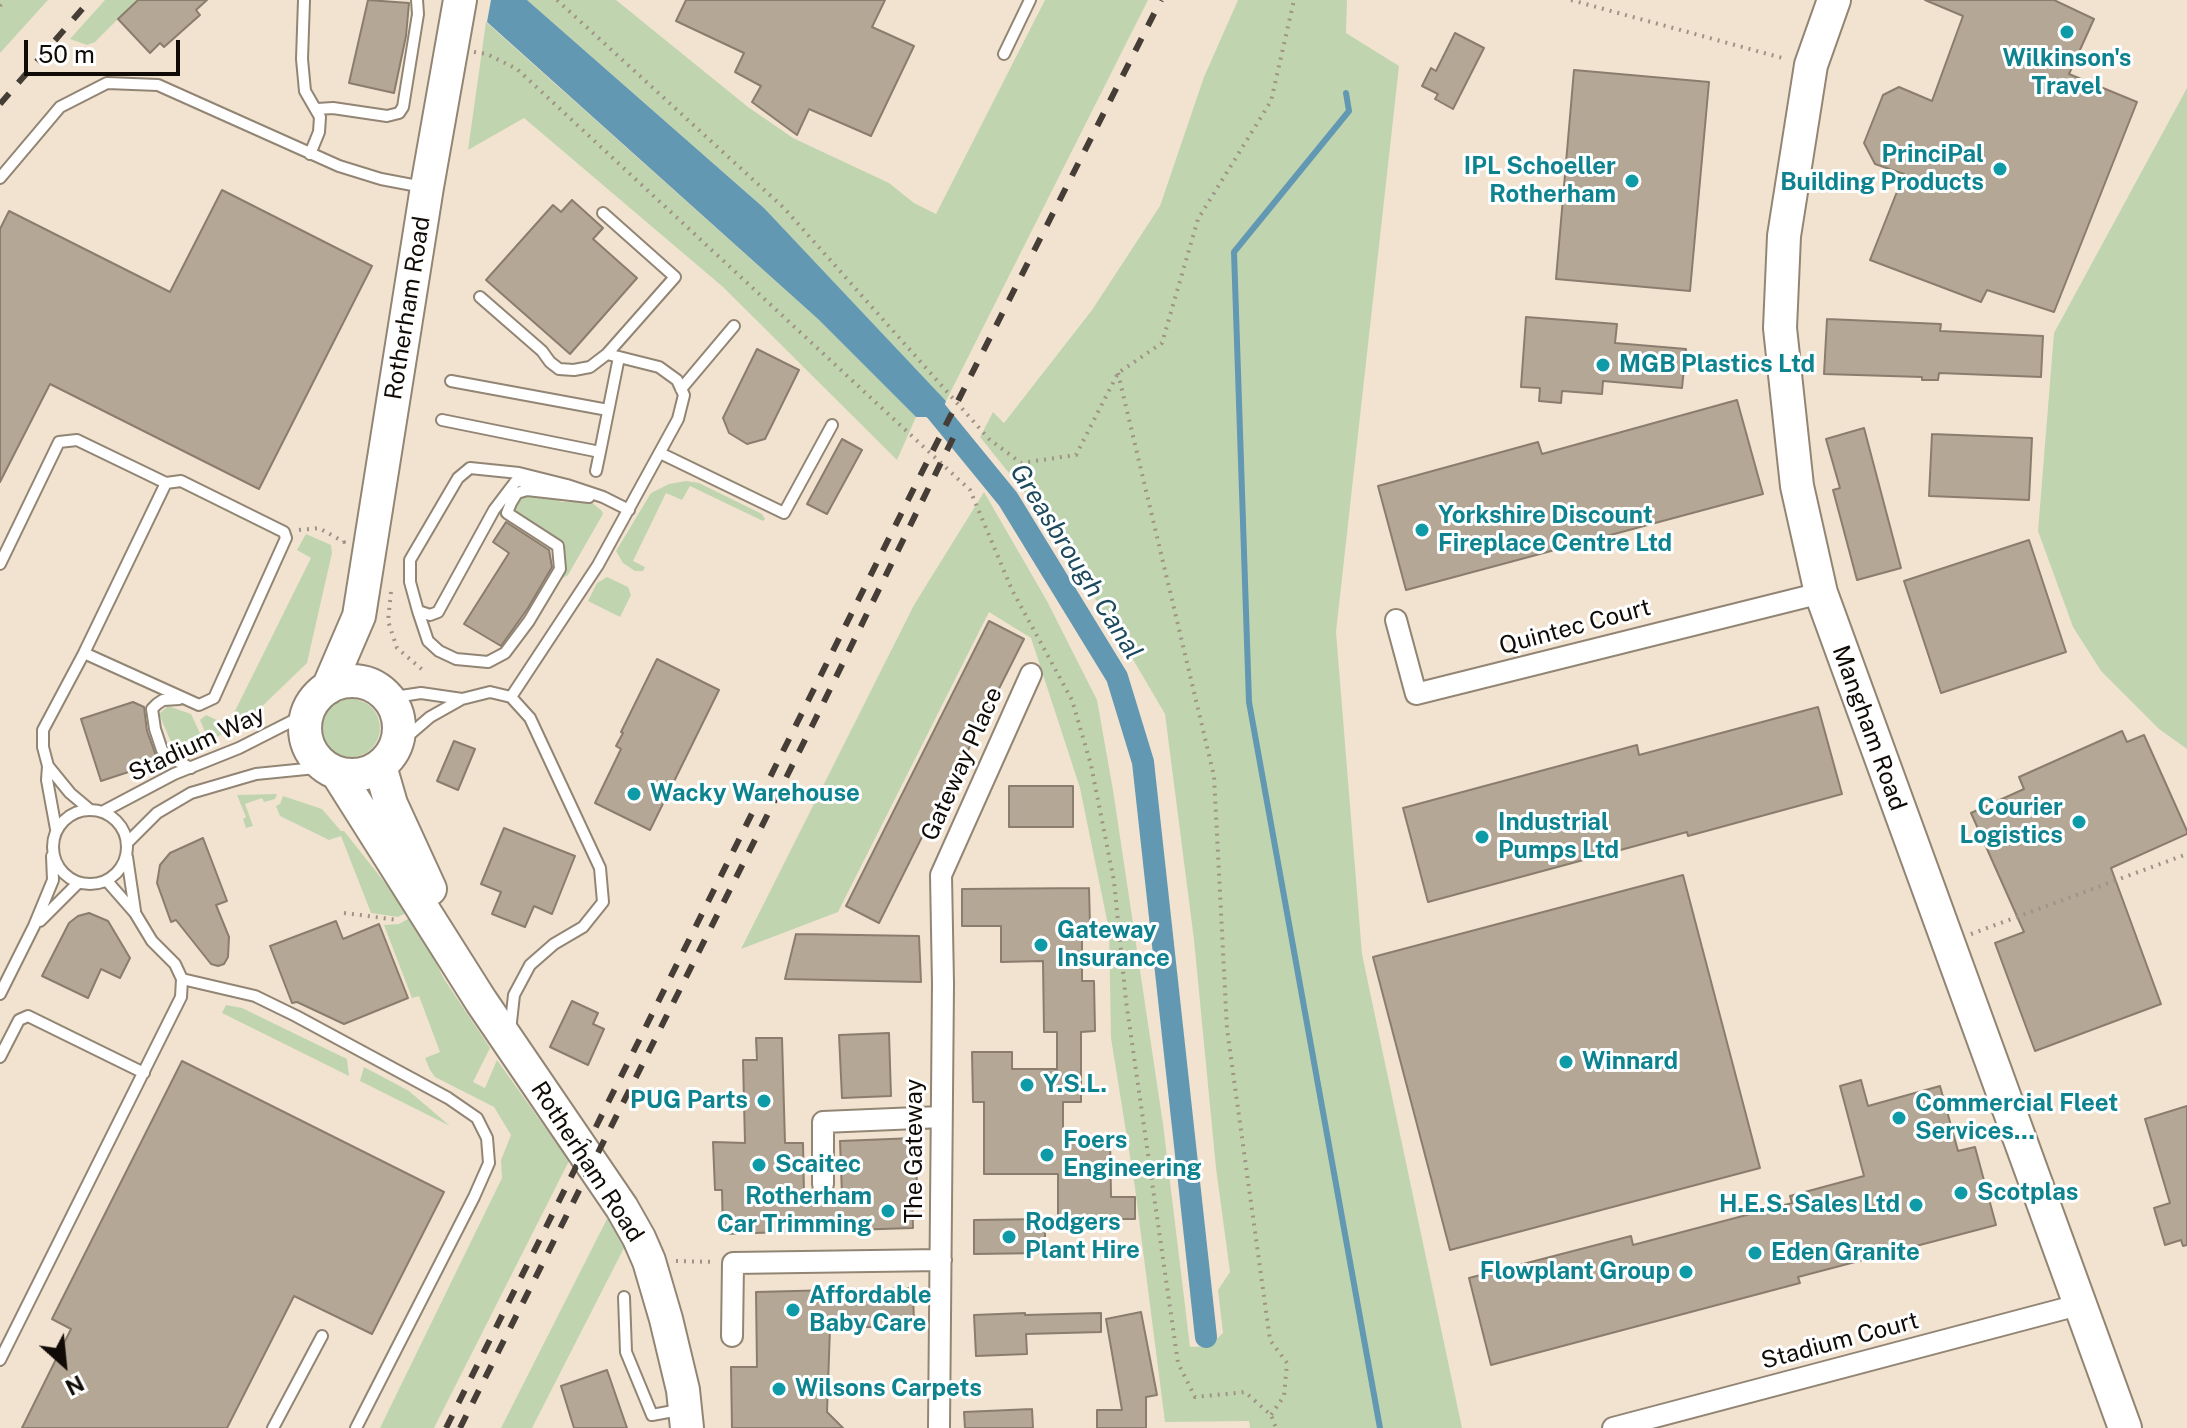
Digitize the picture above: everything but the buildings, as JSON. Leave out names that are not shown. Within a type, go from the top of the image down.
[{"type":"main road","name":"Rotherham Road","points":[[460,0],[467,48],[427,187],[359,616],[328,688],[319,694],[308,713],[305,728],[307,743],[315,757],[331,770],[481,1001],[622,1208],[649,1261],[666,1319],[686,1418]]},
{"type":"main road","name":"Mangham Road","points":[[1834,0],[1811,65],[1784,236],[1780,328],[1797,486],[1821,593],[2125,1428]]},
{"type":"main road","name":"Rotherham Road","points":[[359,616],[382,693],[399,722],[387,757],[391,804],[481,1001]]},
{"type":"main road","points":[[328,688],[351,682],[382,693]]},
{"type":"main road","points":[[331,770],[352,775],[367,773],[387,757]]},
{"type":"street","name":"Quintec Court","points":[[1396,620],[1416,694],[1821,593]]},
{"type":"street","name":"Gateway Place","points":[[941,875],[1031,674]]},
{"type":"street","name":"The Gateway","points":[[939,1428],[941,875]]},
{"type":"street","points":[[823,1184],[823,1122],[941,1117]]},
{"type":"street","points":[[732,1336],[733,1263],[941,1260]]},
{"type":"street","name":"Stadium Court","points":[[1613,1428],[2082,1304]]},
{"type":"lane","points":[[304,0],[302,59],[305,91],[317,109],[320,126],[310,154]]},
{"type":"lane","points":[[317,109],[333,108],[387,116],[399,113],[403,107],[416,29],[417,0]]},
{"type":"lane","points":[[1004,54],[1030,0]]},
{"type":"lane","points":[[0,178],[60,107],[107,83],[158,85],[361,174],[427,187]]},
{"type":"lane","points":[[480,297],[559,369],[590,367],[607,354],[675,277],[603,213]]},
{"type":"lane","points":[[681,389],[734,326]]},
{"type":"lane","points":[[511,697],[598,565],[678,419],[684,395],[677,380],[659,367],[607,354]]},
{"type":"lane","points":[[596,471],[619,357]]},
{"type":"lane","points":[[451,381],[608,410]]},
{"type":"lane","points":[[442,420],[600,452]]},
{"type":"lane","points":[[660,453],[784,513],[832,425]]},
{"type":"lane","points":[[0,564],[59,442],[77,440],[166,483],[181,481],[284,532],[286,538],[214,698],[199,705],[84,653]]},
{"type":"lane","points":[[603,497],[527,490],[517,493],[507,513],[558,546],[560,569],[529,621],[505,653],[488,662],[456,659],[439,651],[428,641],[410,582],[410,560],[458,478],[470,468],[519,473],[567,485],[603,497],[629,510]]},
{"type":"lane","points":[[418,611],[430,615],[438,612],[494,510],[516,481],[567,485]]},
{"type":"lane","points":[[0,994],[53,880],[52,852],[56,829],[47,780],[43,730],[166,483]]},
{"type":"lane","points":[[387,757],[430,717],[462,699],[490,692],[511,697],[530,718],[600,868],[603,902],[583,927],[554,944],[530,965],[514,995],[509,1043]]},
{"type":"lane","points":[[382,693],[421,693],[462,699]]},
{"type":"lane","points":[[185,699],[163,700],[152,709],[162,750],[191,768]]},
{"type":"lane","name":"Stadium Way","points":[[104,811],[308,713]]},
{"type":"lane","points":[[48,766],[70,793],[89,809]]},
{"type":"lane","name":"Stadium Way","points":[[128,842],[157,813],[191,793],[256,774],[331,770]]},
{"type":"lane","points":[[56,829],[70,814],[89,809],[104,811],[119,822],[128,842],[127,857],[135,913]]},
{"type":"lane","points":[[52,852],[63,874],[78,883],[90,885],[107,881],[121,869],[127,857]]},
{"type":"lane","points":[[1,1358],[181,997],[182,979],[175,964],[152,941],[135,913],[107,881]]},
{"type":"lane","points":[[34,926],[78,883]]},
{"type":"lane","points":[[182,979],[255,996],[296,1016],[448,1098],[477,1118],[487,1138],[489,1163],[474,1197],[356,1428]]},
{"type":"lane","points":[[0,1057],[19,1020],[28,1016],[144,1073]]},
{"type":"lane","points":[[624,1297],[626,1352],[652,1415],[686,1418]]},
{"type":"lane","points":[[273,1428],[322,1336]]},
{"type":"path","points":[[0,6],[4,0]]},
{"type":"path","points":[[557,0],[784,208],[989,439],[1021,463],[1076,455],[1118,373],[1162,343],[1198,219],[1271,101],[1294,0]]},
{"type":"path","points":[[1571,0],[1811,65]]},
{"type":"path","points":[[467,48],[517,69],[970,490],[1012,590],[1072,700],[1091,765],[1114,881],[1128,1016],[1178,1363],[1195,1397],[1245,1392],[1271,1415],[1276,1428]]},
{"type":"path","points":[[1118,373],[1214,776],[1227,1029],[1270,1340],[1287,1363],[1284,1396],[1271,1415]]},
{"type":"path","points":[[393,580],[388,621],[397,648],[425,672]]},
{"type":"path","points":[[1947,943],[2187,854]]},
{"type":"path","points":[[344,913],[398,920],[422,907]]},
{"type":"path","points":[[649,1261],[733,1263]]},
{"type":"green space","points":[[0,0],[48,0],[0,53]]},
{"type":"green space","points":[[105,0],[137,0],[95,42],[87,45],[70,39]]},
{"type":"green space","points":[[527,0],[616,0],[748,107],[793,138],[889,183],[914,203],[936,214],[1045,0],[1148,0],[946,401],[764,208]]},
{"type":"green space","points":[[1238,0],[1347,0],[1346,33],[1399,66],[1336,632],[1362,954],[1462,1428],[1250,1428],[1249,1421],[1165,1422],[1135,1188],[1111,1038],[1109,930],[1080,788],[1031,638],[989,612],[838,912],[741,949],[914,605],[984,492],[1047,601],[1097,700],[1163,1124],[1190,1347],[1209,1346],[1223,1333],[1218,1290],[1230,1272],[1216,1168],[1194,940],[1165,714],[1114,627],[1025,493],[980,437],[993,412],[1004,423],[1092,310],[1160,206],[1204,77]]},
{"type":"green space","points":[[486,22],[818,319],[916,417],[897,460],[723,287],[524,118],[468,150]]},
{"type":"green space","points":[[2187,88],[2187,749],[2159,729],[2101,671],[2073,627],[2038,531],[2054,333]]},
{"type":"green space","points":[[686,481],[699,483],[762,514],[765,519],[763,521],[690,486],[682,500],[666,493],[633,561],[645,567],[643,571],[635,571],[623,563],[616,551],[651,493],[669,484]]},
{"type":"green space","points":[[521,494],[545,496],[562,502],[590,501],[602,511],[568,575],[561,579],[565,555],[563,547],[556,538],[512,509]]},
{"type":"green space","points":[[306,534],[331,545],[332,553],[307,663],[250,718],[212,740],[208,739],[200,720],[206,715],[228,725],[311,558],[297,550]]},
{"type":"green space","points":[[607,577],[628,587],[631,595],[620,617],[588,601],[597,583]]},
{"type":"green space","points":[[351,699],[372,707],[380,728],[372,749],[351,757],[330,749],[322,728],[330,707]]},
{"type":"green space","points":[[168,706],[191,714],[204,742],[182,752],[174,749],[159,714]]},
{"type":"green space","points":[[277,794],[275,799],[264,802],[262,798],[245,804],[253,826],[246,828],[243,819],[246,817],[237,795]]},
{"type":"green space","points":[[283,796],[322,809],[344,831],[408,912],[398,917],[371,913],[341,836],[329,840],[280,816],[276,806]]},
{"type":"green space","points":[[413,916],[444,979],[490,1048],[473,1082],[485,1088],[497,1060],[569,1161],[434,1428],[380,1428],[502,1178],[501,1160],[511,1135],[494,1107],[435,1077],[430,1070],[425,1058],[440,1052],[419,996],[412,998],[384,925],[399,924]]},
{"type":"green space","points":[[226,1005],[242,1008],[347,1059],[349,1076],[222,1013]]},
{"type":"green space","points":[[364,1067],[409,1091],[450,1126],[360,1081]]},
{"type":"green space","points":[[610,1213],[625,1246],[532,1428],[501,1428]]},
{"type":"water","points":[[491,0],[527,0],[764,208],[946,401],[938,423],[926,417],[916,417],[818,319],[487,22]]},
{"type":"waterway","points":[[1346,93],[1349,111],[1234,252],[1249,702],[1380,1428]]},
{"type":"waterway","name":"Greasbrough Canal","points":[[923,395],[1008,499],[1117,677],[1143,762],[1206,1337]]},
{"type":"railway","points":[[0,104],[90,0]]},
{"type":"railway","points":[[446,1428],[1161,0]]},
{"type":"railway","points":[[460,1428],[954,436]]},
{"type":"place","name":"Wilkinson's Travel","points":[[2067,32]]},
{"type":"place","name":"PrinciPal Building Products","points":[[2000,169]]},
{"type":"place","name":"IPL Schoeller Rotherham","points":[[1632,181]]},
{"type":"place","name":"MGB Plastics Ltd","points":[[1603,365]]},
{"type":"place","name":"Yorkshire Discount Fireplace Centre Ltd","points":[[1422,530]]},
{"type":"place","name":"Wacky Warehouse","points":[[634,794]]},
{"type":"place","name":"Courier Logistics","points":[[2079,822]]},
{"type":"place","name":"Industrial Pumps Ltd","points":[[1482,837]]},
{"type":"place","name":"Gateway Insurance","points":[[1041,945]]},
{"type":"place","name":"Winnard","points":[[1566,1062]]},
{"type":"place","name":"Y.S.L.","points":[[1027,1085]]},
{"type":"place","name":"PUG Parts","points":[[764,1101]]},
{"type":"place","name":"Commercial Fleet Services...","points":[[1899,1118]]},
{"type":"place","name":"Foers Engineering","points":[[1047,1155]]},
{"type":"place","name":"Scaitec","points":[[759,1165]]},
{"type":"place","name":"Scotplas","points":[[1961,1193]]},
{"type":"place","name":"H.E.S. Sales Ltd","points":[[1916,1205]]},
{"type":"place","name":"Rotherham Car Trimming","points":[[888,1211]]},
{"type":"place","name":"Rodgers Plant Hire","points":[[1009,1237]]},
{"type":"place","name":"Eden Granite","points":[[1755,1253]]},
{"type":"place","name":"Flowplant Group","points":[[1686,1272]]},
{"type":"place","name":"Affordable Baby Care","points":[[793,1310]]},
{"type":"place","name":"Wilsons Carpets","points":[[779,1389]]}]
